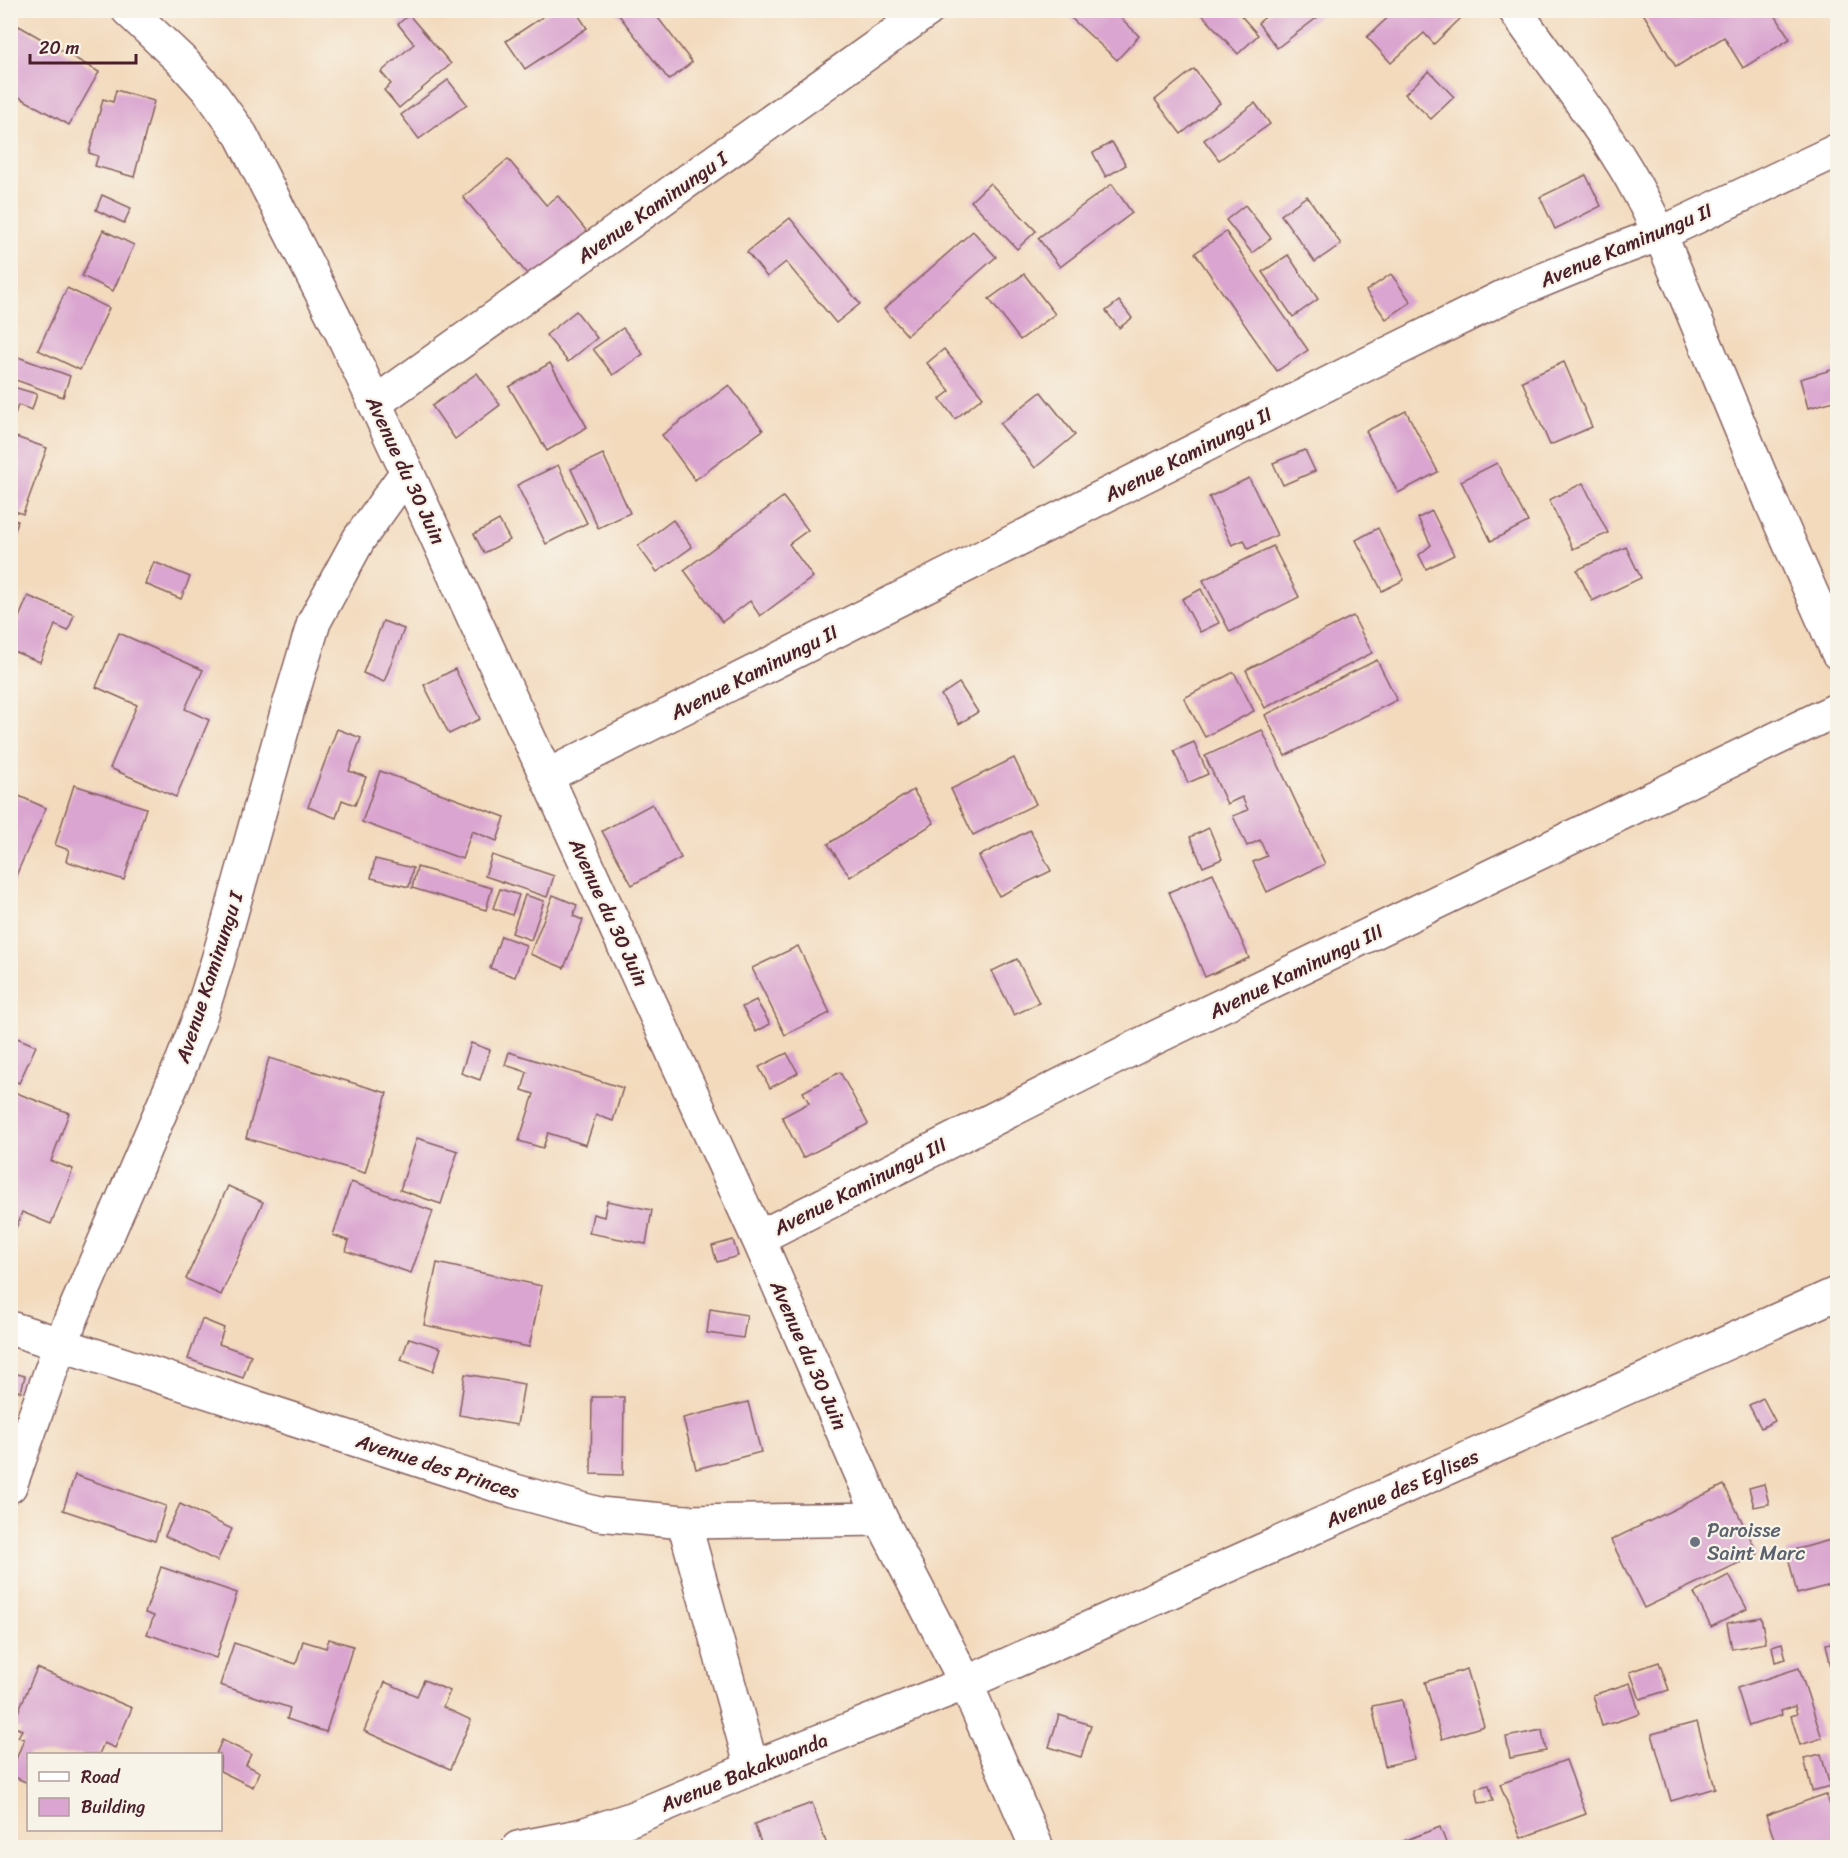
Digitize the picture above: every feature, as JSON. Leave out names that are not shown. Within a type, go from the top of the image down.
[{"type":"street","name":"Avenue du 30 Juin","points":[[128,10],[183,62],[210,92],[240,135],[342,333],[758,1238],[881,1519],[966,1683],[1037,1848]]},
{"type":"street","name":"Avenue Kaminungu I","points":[[375,403],[928,10]]},
{"type":"street","points":[[1515,10],[1622,162],[1660,234],[1773,506],[1838,653]]},
{"type":"street","name":"Avenue Kaminungu II","points":[[547,776],[1488,304],[1606,254],[1660,234],[1838,150]]},
{"type":"street","name":"Avenue Kaminungu I","points":[[10,1486],[60,1345],[201,1014],[314,622],[359,539],[407,472]]},
{"type":"street","name":"Avenue Kaminungu III","points":[[758,1238],[1144,1044],[1838,709]]},
{"type":"street","name":"Avenue des Eglises","points":[[966,1683],[1838,1293]]},
{"type":"street","name":"Avenue des Princes","points":[[10,1328],[515,1491],[599,1514],[684,1522],[881,1519]]},
{"type":"street","points":[[684,1522],[752,1768]]},
{"type":"street","name":"Avenue Bakakwanda","points":[[518,1848],[581,1842],[752,1768],[966,1683]]},
{"type":"building","points":[[553,10],[575,10],[587,28],[525,69],[506,41]]},
{"type":"building","points":[[615,10],[652,10],[692,62],[669,80]]},
{"type":"building","points":[[1076,10],[1113,10],[1139,36],[1117,60],[1070,17]]},
{"type":"building","points":[[1198,10],[1236,10],[1258,35],[1238,54]]},
{"type":"building","points":[[1274,10],[1327,10],[1277,48],[1258,23]]},
{"type":"building","points":[[1396,10],[1452,10],[1460,19],[1434,44],[1424,33],[1391,63],[1367,37]]},
{"type":"building","points":[[1641,10],[1772,10],[1790,39],[1743,68],[1724,37],[1676,67]]},
{"type":"building","points":[[409,15],[451,64],[399,108],[384,90],[391,84],[381,72],[414,44],[398,24]]},
{"type":"building","points":[[19,26],[99,72],[69,125],[10,92],[10,41]]},
{"type":"building","points":[[1194,69],[1220,103],[1181,134],[1155,100]]},
{"type":"building","points":[[1429,71],[1454,97],[1431,119],[1405,94]]},
{"type":"building","points":[[448,80],[467,104],[419,139],[401,115]]},
{"type":"building","points":[[116,90],[154,101],[134,177],[95,166],[98,156],[89,153],[103,99],[113,102]]},
{"type":"building","points":[[1255,103],[1270,124],[1219,160],[1204,140]]},
{"type":"building","points":[[1112,142],[1126,165],[1106,177],[1093,153]]},
{"type":"building","points":[[508,159],[546,205],[558,196],[589,234],[533,281],[463,197]]},
{"type":"building","points":[[1586,175],[1601,206],[1555,229],[1540,197]]},
{"type":"building","points":[[990,183],[1036,231],[1017,249],[971,201]]},
{"type":"building","points":[[1112,184],[1132,213],[1060,267],[1038,238]]},
{"type":"building","points":[[102,195],[131,208],[124,223],[96,210]]},
{"type":"building","points":[[1307,196],[1341,244],[1315,262],[1281,215]]},
{"type":"building","points":[[1245,205],[1271,238],[1252,253],[1226,220]]},
{"type":"building","points":[[790,218],[860,304],[836,323],[786,262],[767,277],[747,252]]},
{"type":"building","points":[[103,230],[134,245],[113,291],[82,276]]},
{"type":"building","points":[[973,231],[996,257],[907,335],[884,309]]},
{"type":"building","points":[[1226,232],[1308,350],[1277,371],[1195,253]]},
{"type":"building","points":[[1288,255],[1318,299],[1293,317],[1262,272]]},
{"type":"building","points":[[1024,274],[1055,314],[1020,340],[989,299]]},
{"type":"building","points":[[1391,274],[1411,302],[1386,319],[1366,291]]},
{"type":"building","points":[[67,288],[109,308],[80,370],[38,350]]},
{"type":"building","points":[[1119,301],[1132,318],[1119,328],[1106,311]]},
{"type":"building","points":[[576,311],[597,338],[568,362],[546,335]]},
{"type":"building","points":[[623,328],[643,354],[613,375],[593,349]]},
{"type":"building","points":[[944,349],[983,397],[955,419],[940,399],[950,391],[927,363]]},
{"type":"building","points":[[15,356],[70,376],[63,397],[10,378],[10,368]]},
{"type":"building","points":[[1564,362],[1592,427],[1550,445],[1522,381]]},
{"type":"building","points":[[550,363],[587,427],[547,451],[509,387]]},
{"type":"building","points":[[1838,368],[1838,400],[1808,408],[1800,379]]},
{"type":"building","points":[[477,373],[500,405],[455,439],[432,406]]},
{"type":"building","points":[[729,385],[763,430],[695,480],[662,435]]},
{"type":"building","points":[[10,386],[37,394],[32,410],[18,405],[12,423],[10,422]]},
{"type":"building","points":[[1041,392],[1075,435],[1035,468],[1000,424]]},
{"type":"building","points":[[1406,411],[1438,472],[1398,493],[1366,431]]},
{"type":"building","points":[[10,435],[47,448],[23,514],[10,509]]},
{"type":"building","points":[[1305,450],[1315,471],[1283,485],[1273,463]]},
{"type":"building","points":[[603,454],[630,513],[598,528],[571,469]]},
{"type":"building","points":[[1497,463],[1528,522],[1491,541],[1461,481]]},
{"type":"building","points":[[558,465],[587,523],[546,544],[517,485]]},
{"type":"building","points":[[1249,478],[1277,535],[1248,549],[1244,540],[1232,545],[1209,497]]},
{"type":"building","points":[[1583,483],[1608,533],[1573,549],[1549,500]]},
{"type":"building","points":[[783,497],[808,530],[789,544],[813,577],[760,616],[750,601],[722,622],[684,570]]},
{"type":"building","points":[[1432,511],[1454,555],[1426,569],[1419,555],[1431,545],[1418,518]]},
{"type":"building","points":[[10,519],[18,521],[11,544],[10,544]]},
{"type":"building","points":[[499,520],[510,540],[484,553],[474,534]]},
{"type":"building","points":[[673,520],[692,547],[657,572],[638,546]]},
{"type":"building","points":[[1378,528],[1404,580],[1382,591],[1356,540]]},
{"type":"building","points":[[1273,546],[1299,597],[1230,632],[1203,580]]},
{"type":"building","points":[[1626,547],[1641,578],[1592,601],[1577,570]]},
{"type":"building","points":[[154,562],[190,577],[181,599],[145,584]]},
{"type":"building","points":[[1201,589],[1219,623],[1200,632],[1182,599]]},
{"type":"building","points":[[28,596],[74,615],[68,631],[55,625],[40,662],[10,650],[10,639]]},
{"type":"building","points":[[1353,616],[1372,653],[1265,708],[1246,670]]},
{"type":"building","points":[[383,621],[404,629],[384,682],[363,673]]},
{"type":"building","points":[[119,633],[203,670],[185,709],[209,720],[176,797],[110,768],[137,705],[96,687]]},
{"type":"building","points":[[1377,660],[1397,700],[1285,756],[1265,715]]},
{"type":"building","points":[[455,669],[480,719],[449,734],[424,685]]},
{"type":"building","points":[[1234,672],[1254,711],[1205,737],[1184,698]]},
{"type":"building","points":[[959,683],[978,712],[959,724],[941,695]]},
{"type":"building","points":[[337,729],[361,738],[349,771],[366,777],[355,805],[342,800],[336,818],[308,807]]},
{"type":"building","points":[[1262,730],[1325,864],[1267,892],[1253,862],[1267,856],[1260,840],[1247,846],[1233,816],[1248,810],[1242,797],[1227,804],[1205,756]]},
{"type":"building","points":[[1194,742],[1208,774],[1188,783],[1174,751]]},
{"type":"building","points":[[1014,758],[1036,804],[973,835],[951,789]]},
{"type":"building","points":[[380,771],[505,817],[497,841],[472,831],[462,859],[362,822]]},
{"type":"building","points":[[74,785],[146,808],[124,880],[66,861],[69,850],[55,845]]},
{"type":"building","points":[[913,790],[934,823],[850,877],[828,844]]},
{"type":"building","points":[[10,792],[46,808],[10,889]]},
{"type":"building","points":[[652,804],[681,858],[632,885],[602,831]]},
{"type":"building","points":[[1209,828],[1222,859],[1203,867],[1190,837]]},
{"type":"building","points":[[1030,830],[1051,871],[999,896],[979,856]]},
{"type":"building","points":[[492,855],[554,876],[547,897],[485,876]]},
{"type":"building","points":[[375,859],[413,868],[409,887],[371,878]]},
{"type":"building","points":[[417,867],[492,888],[486,910],[412,888]]},
{"type":"building","points":[[1213,873],[1249,958],[1205,977],[1169,892]]},
{"type":"building","points":[[500,889],[519,895],[512,915],[493,908]]},
{"type":"building","points":[[525,895],[544,901],[531,940],[512,933]]},
{"type":"building","points":[[553,895],[577,905],[573,916],[583,920],[564,968],[530,954]]},
{"type":"building","points":[[501,936],[526,945],[515,977],[490,968]]},
{"type":"building","points":[[798,946],[830,1013],[785,1035],[752,968]]},
{"type":"building","points":[[1017,959],[1039,1003],[1014,1015],[992,971]]},
{"type":"building","points":[[756,1000],[770,1024],[756,1032],[742,1007]]},
{"type":"building","points":[[10,1035],[36,1046],[19,1083],[10,1079]]},
{"type":"building","points":[[471,1043],[490,1050],[480,1080],[461,1073]]},
{"type":"building","points":[[509,1052],[623,1088],[613,1121],[596,1115],[586,1145],[548,1133],[543,1148],[519,1141],[534,1094],[522,1090],[527,1072],[505,1065]]},
{"type":"building","points":[[787,1053],[798,1073],[770,1088],[759,1067]]},
{"type":"building","points":[[269,1058],[387,1093],[365,1173],[246,1138]]},
{"type":"building","points":[[840,1072],[868,1124],[803,1158],[782,1117],[809,1103],[803,1092]]},
{"type":"building","points":[[14,1092],[69,1113],[51,1161],[73,1169],[51,1224],[22,1212],[16,1228],[10,1226],[10,1102]]},
{"type":"building","points":[[417,1138],[458,1151],[441,1204],[400,1190]]},
{"type":"building","points":[[351,1182],[433,1211],[411,1273],[346,1251],[349,1241],[333,1235]]},
{"type":"building","points":[[228,1186],[263,1202],[221,1295],[186,1279]]},
{"type":"building","points":[[607,1201],[652,1210],[646,1244],[589,1233],[593,1214],[604,1217]]},
{"type":"building","points":[[733,1240],[738,1256],[717,1262],[712,1246]]},
{"type":"building","points":[[437,1263],[542,1286],[529,1347],[424,1325]]},
{"type":"building","points":[[710,1309],[747,1315],[743,1338],[707,1333]]},
{"type":"building","points":[[202,1319],[224,1328],[219,1344],[251,1355],[243,1378],[188,1359]]},
{"type":"building","points":[[409,1338],[441,1348],[433,1371],[401,1360]]},
{"type":"building","points":[[10,1372],[25,1376],[21,1392],[10,1388]]},
{"type":"building","points":[[465,1374],[524,1384],[517,1425],[459,1415]]},
{"type":"building","points":[[592,1397],[624,1397],[623,1475],[591,1474]]},
{"type":"building","points":[[1763,1398],[1775,1421],[1761,1428],[1749,1405]]},
{"type":"building","points":[[748,1402],[761,1452],[696,1469],[683,1418]]},
{"type":"building","points":[[75,1475],[166,1506],[155,1541],[63,1510]]},
{"type":"building","points":[[1764,1484],[1769,1504],[1754,1507],[1749,1488]]},
{"type":"building","points":[[1724,1485],[1758,1554],[1644,1608],[1611,1540]]},
{"type":"building","points":[[180,1504],[232,1529],[217,1561],[165,1536]]},
{"type":"building","points":[[1834,1539],[1838,1552],[1838,1583],[1797,1594],[1787,1552]]},
{"type":"building","points":[[161,1567],[237,1593],[216,1658],[147,1634],[154,1616],[145,1613]]},
{"type":"building","points":[[1729,1575],[1747,1609],[1711,1627],[1694,1593]]},
{"type":"building","points":[[1761,1617],[1766,1643],[1732,1649],[1727,1623]]},
{"type":"building","points":[[329,1639],[353,1646],[326,1732],[287,1719],[290,1708],[220,1685],[234,1643],[296,1664],[303,1641],[326,1648]]},
{"type":"building","points":[[1838,1642],[1838,1671],[1832,1672],[1826,1644]]},
{"type":"building","points":[[1782,1643],[1786,1659],[1775,1662],[1772,1646]]},
{"type":"building","points":[[1659,1662],[1669,1690],[1640,1699],[1630,1672]]},
{"type":"building","points":[[37,1668],[132,1708],[115,1748],[104,1743],[99,1753],[27,1753],[27,1783],[10,1775],[24,1739],[18,1737],[22,1730],[12,1726]]},
{"type":"building","points":[[1799,1668],[1822,1738],[1800,1745],[1791,1716],[1797,1714],[1795,1706],[1781,1711],[1782,1715],[1749,1726],[1737,1688]]},
{"type":"building","points":[[1467,1669],[1484,1726],[1442,1739],[1425,1682]]},
{"type":"building","points":[[424,1680],[450,1691],[443,1707],[471,1720],[450,1769],[364,1731],[385,1682],[417,1696]]},
{"type":"building","points":[[1630,1683],[1640,1714],[1602,1726],[1593,1695]]},
{"type":"building","points":[[1402,1700],[1414,1759],[1385,1766],[1372,1706]]},
{"type":"building","points":[[1059,1715],[1091,1725],[1081,1757],[1049,1747]]},
{"type":"building","points":[[1697,1722],[1715,1788],[1671,1801],[1652,1734]]},
{"type":"building","points":[[1542,1730],[1546,1751],[1510,1758],[1506,1737]]},
{"type":"building","points":[[222,1740],[251,1754],[246,1765],[260,1772],[253,1787],[222,1772],[222,1753],[216,1753]]},
{"type":"building","points":[[1821,1754],[1830,1786],[1812,1791],[1804,1758]]},
{"type":"building","points":[[1566,1760],[1586,1814],[1521,1838],[1500,1784]]},
{"type":"building","points":[[1489,1785],[1493,1801],[1479,1803],[1476,1788]]},
{"type":"building","points":[[1826,1794],[1838,1828],[1838,1848],[1777,1848],[1766,1815]]},
{"type":"building","points":[[812,1803],[828,1848],[763,1848],[754,1824]]},
{"type":"building","points":[[1440,1827],[1448,1848],[1388,1848],[1388,1847]]},
{"type":"place","name":"Paroisse Saint Marc","points":[[1695,1542]]}]
